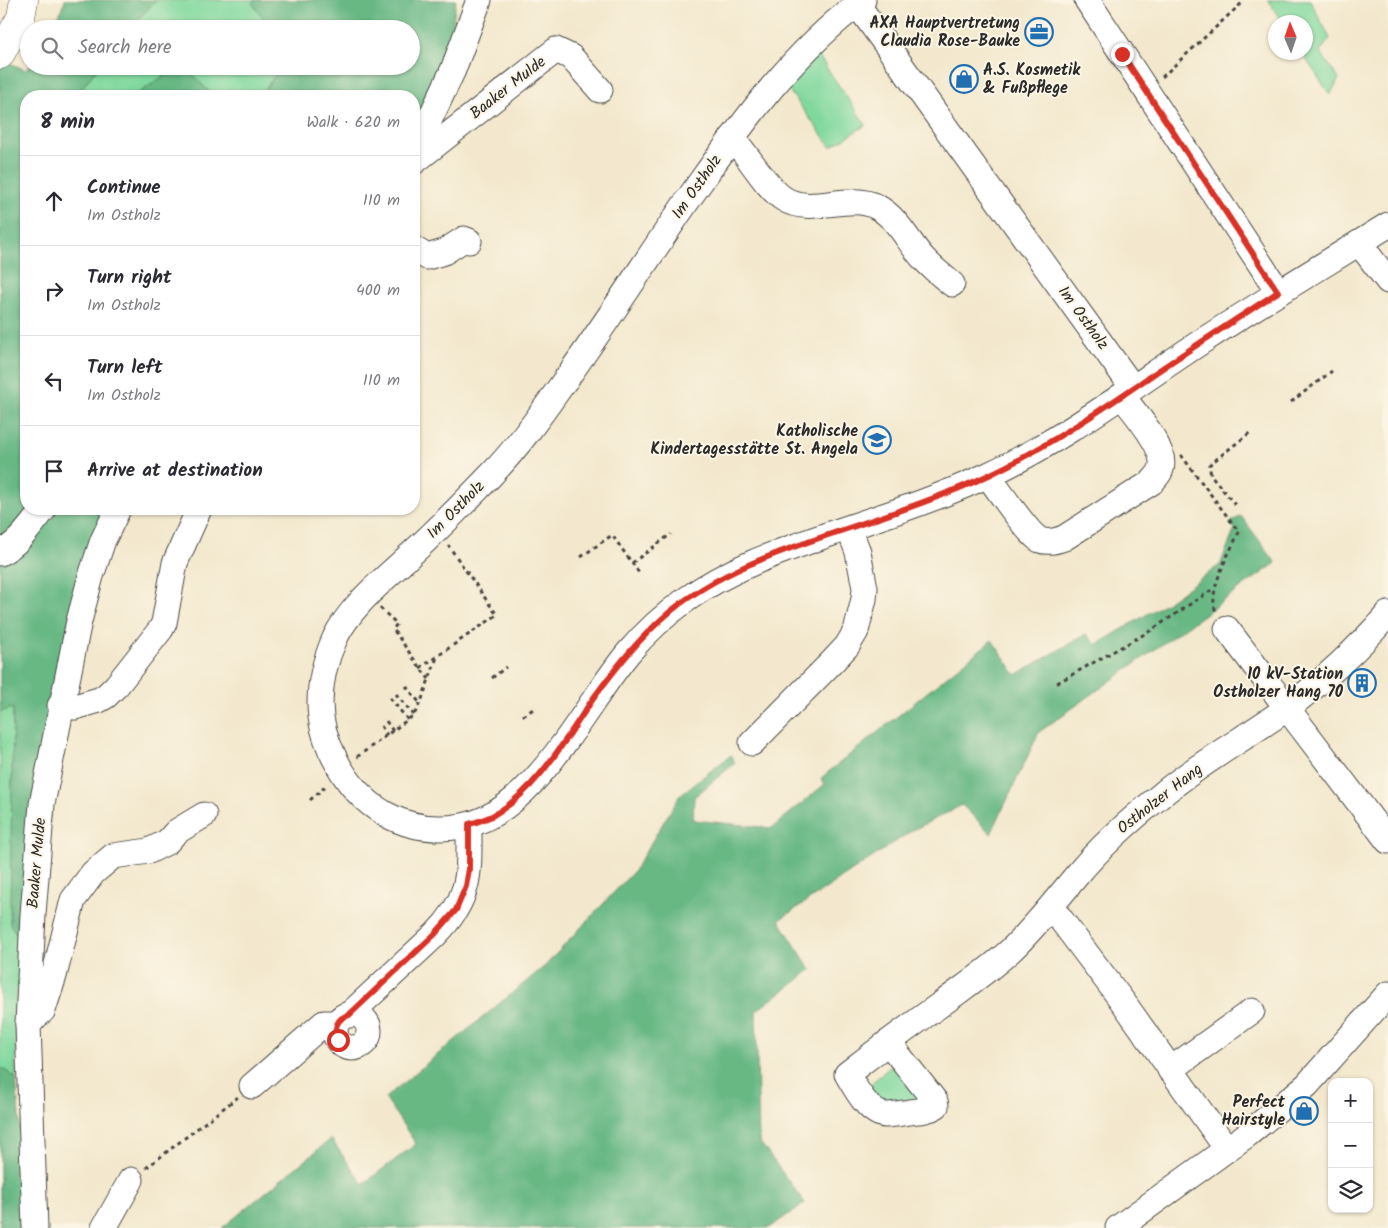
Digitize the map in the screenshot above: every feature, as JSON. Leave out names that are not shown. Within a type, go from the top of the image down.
[{"type":"main road","points":[[0,55],[21,17],[24,0]]},
{"type":"main road","points":[[35,20],[43,0]]},
{"type":"main road","points":[[0,70],[20,48]]},
{"type":"street","points":[[420,140],[453,70],[479,0]]},
{"type":"street","points":[[1087,0],[1278,292]]},
{"type":"street","name":"Im Ostholz","points":[[988,476],[1033,536],[1045,542],[1054,542],[1064,538],[1152,482],[1161,470],[1162,459],[1157,444],[1128,392],[860,2],[822,34],[765,95],[672,222],[598,334],[530,430],[494,472],[438,530],[367,596],[340,628],[324,667],[320,703],[322,725],[329,746],[339,768],[356,791],[368,803],[393,819],[419,826],[451,827],[469,824],[490,817],[503,809],[525,790],[563,743],[631,650],[672,610],[707,586],[781,550],[920,503],[988,476],[1044,445],[1128,392],[1278,292],[1388,225]]},
{"type":"street","name":"Baaker Mulde","points":[[420,157],[556,50],[571,57],[600,90]]},
{"type":"street","name":"Im Ostholz","points":[[732,138],[773,189],[783,198],[794,203],[807,205],[849,202],[865,203],[877,207],[890,216],[923,259],[952,284]]},
{"type":"street","points":[[420,252],[427,256],[444,252],[461,240],[466,239],[469,241]]},
{"type":"street","points":[[1359,243],[1388,281]]},
{"type":"street","points":[[0,553],[8,549],[22,536],[39,515]]},
{"type":"street","name":"Baaker Mulde","points":[[35,1228],[28,1024],[33,914],[42,804],[60,706],[79,621],[103,540],[115,515]]},
{"type":"street","points":[[60,706],[75,707],[106,696],[117,685],[161,629],[164,623],[175,564],[196,515]]},
{"type":"street","points":[[752,743],[847,646],[856,630],[865,588],[858,552],[849,528]]},
{"type":"street","name":"Ostholzer Hang","points":[[888,1042],[936,1101],[936,1106],[925,1110],[897,1114],[886,1115],[878,1113],[861,1097],[847,1074],[888,1042],[974,979],[1010,950],[1049,910],[1077,874],[1110,839],[1161,795],[1287,708],[1350,652],[1388,614]]},
{"type":"street","points":[[1227,629],[1388,841]]},
{"type":"street","points":[[28,1024],[43,1010],[54,976],[73,900],[93,874],[114,856],[149,852],[168,842],[176,832],[204,815]]},
{"type":"street","points":[[252,1086],[324,1022],[343,1019],[435,934],[456,910],[466,886],[469,869],[469,824]]},
{"type":"street","points":[[1049,910],[1059,917],[1227,1149]]},
{"type":"street","points":[[1118,1228],[1227,1149],[1307,1085],[1388,994]]},
{"type":"street","points":[[1170,1070],[1252,1011]]},
{"type":"street","points":[[104,1228],[137,1176]]},
{"type":"path","points":[[1147,91],[1244,1]]},
{"type":"path","points":[[1291,402],[1332,371]]},
{"type":"path","points":[[1235,505],[1211,475],[1209,465],[1252,431]]},
{"type":"path","points":[[1157,444],[1175,447],[1239,532],[1214,589],[1215,610],[1227,629]]},
{"type":"path","points":[[632,562],[671,534]]},
{"type":"path","points":[[581,557],[612,535],[639,573]]},
{"type":"path","points":[[420,668],[498,615],[455,555]]},
{"type":"path","points":[[1057,683],[1150,631],[1214,589]]},
{"type":"path","points":[[367,596],[397,624],[393,630],[429,679]]},
{"type":"path","points":[[352,760],[414,715],[438,656]]},
{"type":"path","points":[[492,678],[506,667]]},
{"type":"path","points":[[406,686],[419,702]]},
{"type":"path","points":[[396,694],[414,715]]},
{"type":"path","points":[[390,698],[408,720]]},
{"type":"path","points":[[523,716],[536,707]]},
{"type":"path","points":[[386,721],[393,731]]},
{"type":"path","points":[[380,726],[387,735]]},
{"type":"path","points":[[137,1176],[198,1126],[252,1086]]},
{"type":"green space","points":[[65,0],[156,0],[137,20],[56,20]]},
{"type":"green space","points":[[156,0],[256,0],[252,3],[265,20],[137,20]]},
{"type":"green space","points":[[256,0],[456,0],[449,52],[420,115],[420,90],[264,90],[275,75],[420,75],[420,20],[265,20],[252,3]]},
{"type":"green space","points":[[1268,0],[1310,0],[1330,38],[1320,52],[1339,79],[1330,95],[1307,60],[1313,60],[1313,15],[1278,15]]},
{"type":"green space","points":[[818,55],[866,125],[831,147],[787,88]]},
{"type":"green space","points":[[0,59],[20,67],[20,75],[92,75],[82,90],[20,90],[20,515],[107,515],[25,947],[10,924],[13,708],[0,712]]},
{"type":"green space","points":[[92,75],[166,75],[143,90],[82,90]]},
{"type":"green space","points":[[166,75],[193,75],[207,90],[143,90]]},
{"type":"green space","points":[[193,75],[275,75],[264,90],[207,90]]},
{"type":"green space","points":[[1241,516],[1276,563],[1039,732],[991,834],[962,805],[913,830],[779,920],[811,970],[756,1011],[759,1141],[805,1203],[769,1228],[222,1228],[331,1139],[363,1184],[416,1144],[385,1098],[545,966],[634,871],[680,795],[731,755],[735,763],[694,797],[693,820],[772,828],[825,784],[821,778],[992,640],[1016,675],[1086,634],[1096,645],[1166,603],[1220,565],[1235,529],[1230,523]]},
{"type":"green space","points":[[13,707],[10,923],[25,947],[24,964],[16,995],[16,1078],[0,1067],[0,712]]},
{"type":"green space","points":[[897,1061],[928,1097],[895,1111],[862,1091]]},
{"type":"green space","points":[[0,1067],[16,1078],[28,1228],[0,1228]]},
{"type":"place","name":"AXA Hauptvertretung Claudia Rose-Bauke","points":[[1039,32]]},
{"type":"place","name":"A.S. Kosmetik & Fußpflege","points":[[964,79]]},
{"type":"place","name":"Katholische Kindertagesstätte St. Angela","points":[[877,440]]},
{"type":"place","name":"10 kV-Station Ostholzer Hang 70","points":[[1362,683]]},
{"type":"place","name":"Perfect Hairstyle","points":[[1304,1111]]},
{"type":"route","points":[[338,1040],[335,1034],[337,1023],[346,1015],[349,1015],[435,934],[456,910],[466,886],[469,869],[469,824],[490,817],[515,800],[525,790],[563,743],[631,650],[672,610],[707,586],[781,550],[920,503],[988,476],[1011,464],[1122,396],[1206,338],[1278,292],[1122,54]]}]
